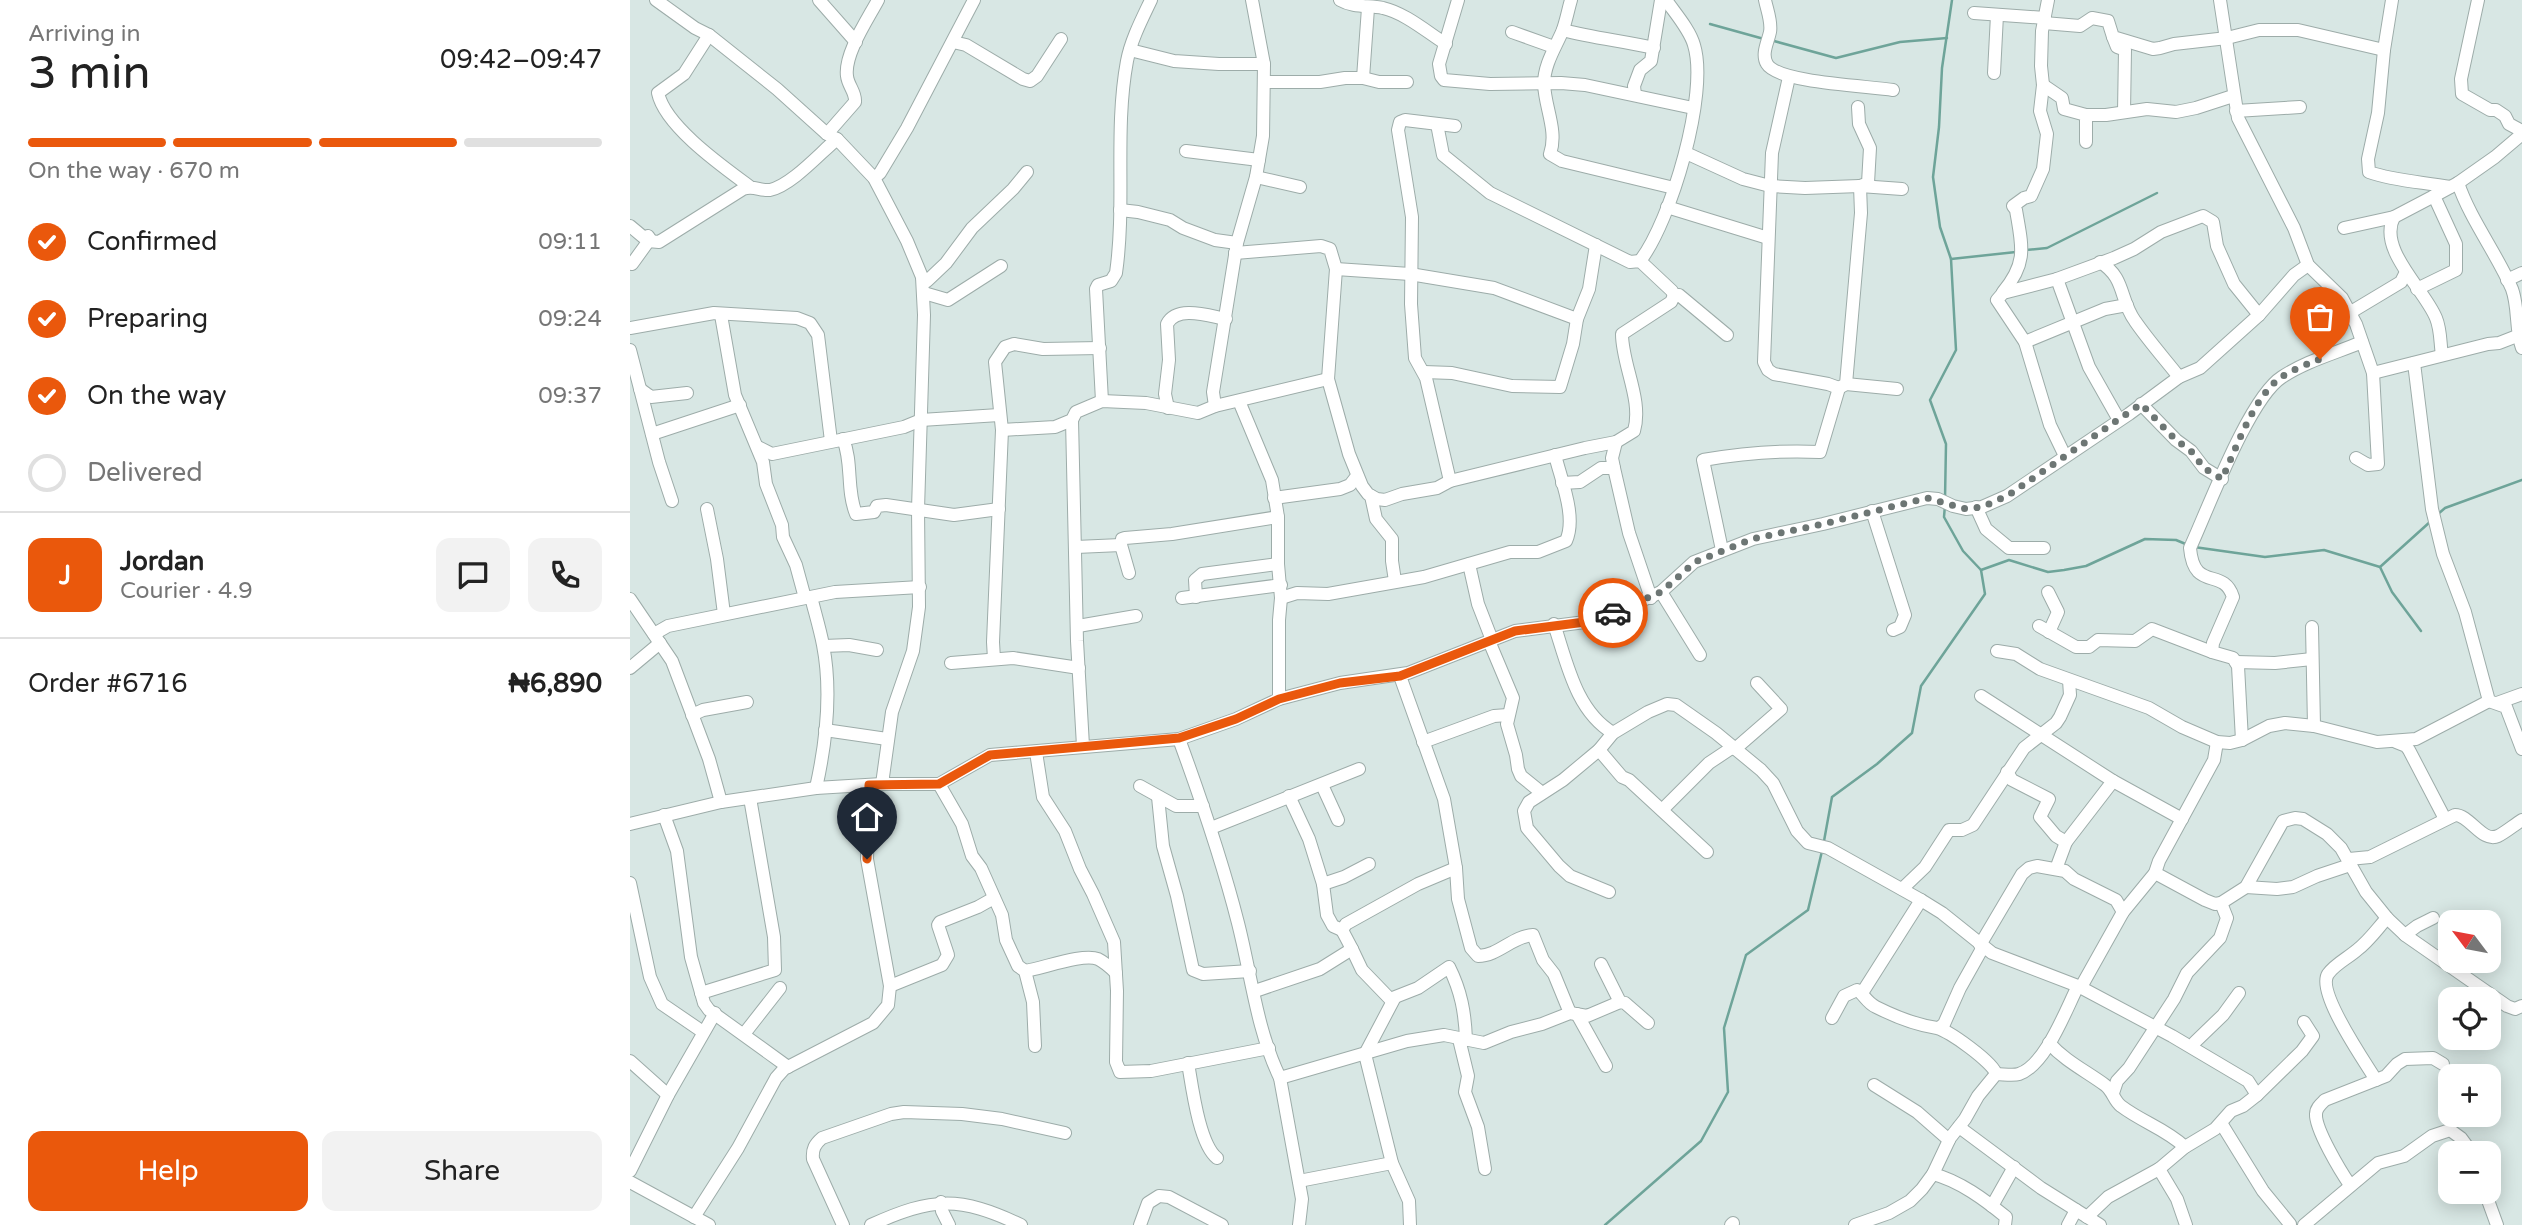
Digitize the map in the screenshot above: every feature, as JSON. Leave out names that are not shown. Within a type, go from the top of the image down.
[{"type":"street","points":[[656,0],[709,35],[759,74],[832,137],[874,178],[907,241],[922,277],[924,293],[918,509],[920,587],[913,651],[892,712],[876,784],[867,859],[890,986],[888,1006],[873,1023],[788,1067],[772,1085],[738,1149],[694,1217]]},
{"type":"street","points":[[819,0],[856,42]]},
{"type":"street","points":[[709,35],[684,74],[658,93],[659,99],[665,111],[696,146],[749,186],[768,190],[783,184],[832,137],[855,102],[856,95],[847,75],[856,42],[878,0]]},
{"type":"street","points":[[1102,401],[1096,289],[1098,285],[1111,281],[1116,273],[1121,137],[1130,50],[1151,0]]},
{"type":"street","points":[[1214,406],[1213,392],[1236,248],[1263,136],[1264,64],[1252,0]]},
{"type":"street","points":[[1340,0],[1368,8],[1384,4],[1446,44]]},
{"type":"street","points":[[1458,0],[1440,64],[1444,80],[1585,85],[1693,108]]},
{"type":"street","points":[[1571,0],[1544,84],[1554,139],[1550,154],[1555,159],[1674,188]]},
{"type":"street","points":[[1635,94],[1640,70],[1651,61],[1664,0]]},
{"type":"street","points":[[1640,261],[1667,207],[1686,153],[1698,89],[1699,67],[1694,43],[1664,0]]},
{"type":"street","points":[[1765,0],[1771,28],[1764,55],[1768,65],[1789,77],[1893,90]]},
{"type":"street","points":[[1994,73],[1995,0]]},
{"type":"street","points":[[2048,0],[2040,66],[2043,85],[2040,111],[2047,134],[2043,169],[2031,196],[2013,206],[2016,210],[2022,257],[2017,276],[1997,300],[2025,342],[2050,425],[2065,456]]},
{"type":"street","points":[[2220,0],[2236,111],[2250,145],[2294,228],[2308,265],[2342,298],[2351,312],[2373,373],[2378,464],[2368,465],[2356,458]]},
{"type":"street","points":[[2373,373],[2520,339],[2515,300],[2507,280],[2479,224],[2454,185],[2384,177],[2369,172],[2368,159],[2378,113],[2392,0]]},
{"type":"street","points":[[2344,228],[2394,216],[2434,196],[2496,157],[2522,133],[2496,110],[2490,110],[2462,94],[2461,79],[2478,0]]},
{"type":"street","points":[[874,178],[880,173],[907,128],[953,42],[968,3]]},
{"type":"street","points":[[1363,78],[1368,8]]},
{"type":"street","points":[[1973,13],[2080,26],[2092,18],[2108,21],[2117,47],[2125,50],[2124,112]]},
{"type":"street","points":[[1563,30],[1654,48]]},
{"type":"street","points":[[2113,37],[2153,49],[2227,38],[2259,30],[2298,30],[2384,50]]},
{"type":"street","points":[[1512,32],[1554,47]]},
{"type":"street","points":[[953,42],[966,45],[1023,79],[1030,80],[1037,76],[1061,39]]},
{"type":"street","points":[[1130,50],[1174,61],[1264,64]]},
{"type":"street","points":[[1789,77],[1772,153],[1763,362],[1774,374],[1843,386],[1897,389]]},
{"type":"street","points":[[1265,82],[1320,82],[1363,78],[1379,82],[1407,82]]},
{"type":"street","points":[[2043,85],[2062,98],[2064,109],[2086,115],[2147,109],[2176,112],[2233,96]]},
{"type":"street","points":[[1858,107],[1859,124],[1871,154],[1868,183],[1860,186]]},
{"type":"street","points":[[2236,111],[2300,107]]},
{"type":"street","points":[[2086,115],[2086,142]]},
{"type":"street","points":[[1450,481],[1424,372],[1415,358],[1410,274],[1412,217],[1398,130],[1400,122],[1405,120],[1455,126]]},
{"type":"street","points":[[1437,124],[1443,155],[1490,193],[1630,262],[1640,261],[1674,296]]},
{"type":"street","points":[[1186,151],[1259,160]]},
{"type":"street","points":[[1686,153],[1744,179],[1770,186],[1902,189]]},
{"type":"street","points":[[922,277],[927,281],[947,263],[967,235],[1027,172]]},
{"type":"street","points":[[1255,177],[1300,187]]},
{"type":"street","points":[[648,241],[659,242],[749,186]]},
{"type":"street","points":[[1722,550],[1703,460],[1787,450],[1820,452],[1843,386],[1861,213],[1860,186]]},
{"type":"street","points":[[2417,289],[2456,270],[2456,244],[2434,196]]},
{"type":"street","points":[[1667,207],[1769,238]]},
{"type":"street","points":[[1120,210],[1170,220],[1183,228],[1236,248],[1321,246],[1330,249],[1336,269],[1328,379],[1357,476],[1371,496],[1376,519],[1392,539],[1395,581]]},
{"type":"street","points":[[2003,293],[2109,263],[2161,232],[2203,216],[2213,222],[2217,246],[2234,284],[2259,315]]},
{"type":"street","points":[[2394,216],[2389,232],[2406,272],[2436,316],[2442,355]]},
{"type":"street","points":[[630,225],[650,239],[632,264]]},
{"type":"street","points":[[1424,372],[1452,373],[1512,387],[1560,387],[1573,344],[1577,319],[1589,289],[1596,245]]},
{"type":"street","points":[[2109,263],[2122,285],[2134,320],[2179,377]]},
{"type":"street","points":[[630,824],[721,802],[816,788],[939,784],[990,755],[1179,738],[1236,719],[1279,699],[1340,683],[1400,676],[1515,631],[1585,622],[1656,595],[1695,562],[1752,539],[1927,498],[1938,499],[1953,506],[1976,508],[2007,496],[2179,377],[2200,368],[2259,315],[2294,275],[2308,265]]},
{"type":"street","points":[[924,293],[948,300],[1001,266]]},
{"type":"street","points":[[1336,269],[1410,274],[1494,288],[1577,319]]},
{"type":"street","points":[[2351,312],[2401,282],[2406,272]]},
{"type":"street","points":[[2507,280],[2522,273]]},
{"type":"street","points":[[2057,279],[2089,367],[2119,420]]},
{"type":"street","points":[[1674,296],[1679,295],[1727,335]]},
{"type":"street","points":[[1371,496],[1385,500],[1437,488],[1450,481],[1616,442],[1634,431],[1636,412],[1622,346],[1622,334],[1671,302],[1674,296]]},
{"type":"street","points":[[2025,342],[2105,309],[2127,305]]},
{"type":"street","points":[[1168,408],[1165,394],[1169,360],[1168,320],[1173,316],[1186,314],[1226,319]]},
{"type":"street","points":[[630,328],[696,315],[797,318],[810,323],[818,335],[837,440],[849,452],[849,482],[856,514],[874,512],[877,506],[886,505],[954,515],[999,509]]},
{"type":"street","points":[[721,315],[735,394],[758,447],[768,458],[766,484],[782,525],[782,537],[796,565],[824,646],[827,681],[825,730],[816,788]]},
{"type":"street","points":[[2212,652],[2213,643],[2233,597],[2229,587],[2222,582],[2194,570],[2191,564],[2191,546],[2245,428],[2260,401],[2282,377],[2362,342]]},
{"type":"street","points":[[995,659],[993,642],[1002,430],[995,362],[1005,347],[1014,344],[1043,349],[1100,348]]},
{"type":"street","points":[[630,350],[672,501]]},
{"type":"street","points":[[2414,363],[2432,509],[2443,554],[2465,612],[2493,702]]},
{"type":"street","points":[[1083,746],[1072,420],[1076,412],[1102,401],[1146,403],[1198,413],[1214,406],[1328,379]]},
{"type":"street","points":[[640,388],[651,397],[687,393]]},
{"type":"street","points":[[1239,401],[1272,480],[1278,517],[1281,591],[1279,699]]},
{"type":"street","points":[[2141,404],[2176,440],[2191,451],[2204,468],[2222,479]]},
{"type":"street","points":[[652,434],[740,405]]},
{"type":"street","points":[[768,458],[837,440],[904,427],[921,420],[999,415]]},
{"type":"street","points":[[1002,430],[1055,427],[1072,420]]},
{"type":"street","points":[[1616,442],[1613,449],[1614,468],[1629,533],[1656,595],[1700,655]]},
{"type":"street","points":[[1182,598],[1281,591],[1328,594],[1424,577],[1510,552],[1538,552],[1566,541],[1570,532],[1569,515],[1555,456]]},
{"type":"street","points":[[1562,483],[1580,482],[1601,468],[1614,468]]},
{"type":"street","points":[[1274,498],[1340,489],[1350,485],[1357,476]]},
{"type":"street","points":[[1976,508],[1986,529],[2009,548],[2045,548]]},
{"type":"street","points":[[707,509],[724,614]]},
{"type":"street","points":[[1872,511],[1905,615],[1900,627],[1893,630]]},
{"type":"street","points":[[1129,573],[1121,545],[1125,537],[1172,534],[1278,517]]},
{"type":"street","points":[[1076,547],[1121,545]]},
{"type":"street","points":[[1196,597],[1195,580],[1202,574],[1278,564]]},
{"type":"street","points":[[1469,564],[1490,641],[1513,698],[1507,724],[1529,802]]},
{"type":"street","points":[[630,668],[668,626],[835,592],[920,587]]},
{"type":"street","points":[[2048,592],[2058,612],[2044,629],[2076,647],[2089,647],[2098,640],[2135,641],[2152,629],[2233,658],[2236,662],[2242,740]]},
{"type":"street","points":[[630,599],[672,661],[709,758],[721,802]]},
{"type":"street","points":[[1077,625],[1136,616]]},
{"type":"street","points":[[1554,624],[1574,685],[1589,711],[1603,727],[1614,733]]},
{"type":"street","points":[[2312,626],[2314,726]]},
{"type":"street","points":[[824,646],[849,645],[877,650]]},
{"type":"street","points":[[1997,651],[2016,654],[2040,669],[2149,708],[2182,727],[2217,742],[2242,740],[2269,726],[2285,723],[2314,726],[2377,742],[2416,739],[2493,702],[2522,694]]},
{"type":"street","points":[[951,663],[1013,658],[1079,668]]},
{"type":"street","points":[[2236,662],[2275,663],[2312,659]]},
{"type":"street","points":[[1400,676],[1444,799],[1458,899],[1471,948],[1478,956],[1486,956],[1524,935],[1533,935],[1540,954],[1606,1066]]},
{"type":"street","points":[[1902,889],[1925,867],[1949,830],[1962,830],[1973,825],[2024,748],[2060,717],[2070,695],[2069,680]]},
{"type":"street","points":[[1662,810],[1709,763],[1734,748],[1781,709],[1758,683]]},
{"type":"street","points":[[1981,696],[2113,781],[2182,819]]},
{"type":"street","points":[[692,715],[703,710],[747,702]]},
{"type":"street","points":[[2493,702],[2506,707],[2522,749]]},
{"type":"street","points":[[1609,892],[1570,876],[1559,866],[1527,828],[1524,811],[1529,802],[1563,780],[1599,750],[1614,733],[1648,712],[1667,704],[1676,705],[1761,770],[1773,783],[1797,831],[1808,843],[1824,847],[1921,900],[1942,913],[1982,946],[2011,962],[2052,974],[2079,986],[2192,1047],[2248,1081],[2258,1095]]},
{"type":"street","points":[[1423,742],[1494,716],[1508,715]]},
{"type":"street","points":[[825,730],[887,739]]},
{"type":"street","points":[[1179,738],[1211,828],[1272,1062],[1280,1078],[1302,1199],[1299,1225]]},
{"type":"street","points":[[1996,1074],[2019,1074],[2030,1067],[2049,1043],[2123,912],[2155,873],[2214,760],[2217,742]]},
{"type":"street","points":[[2396,742],[2406,746],[2412,755],[2445,819]]},
{"type":"street","points":[[1599,750],[1622,777],[1707,852]]},
{"type":"street","points":[[1035,751],[1044,797],[1065,831],[1114,942],[1116,1062],[1120,1072],[1151,1071],[1269,1048]]},
{"type":"street","points":[[1211,828],[1359,769]]},
{"type":"street","points":[[2007,772],[2012,779],[2049,799],[2039,817],[2066,842]]},
{"type":"street","points":[[1521,776],[1542,793]]},
{"type":"street","points":[[2056,869],[2066,842],[2113,781]]},
{"type":"street","points":[[939,784],[962,824],[972,856],[1002,915],[1006,940],[1018,966],[1025,971],[1034,1002],[1035,1046]]},
{"type":"street","points":[[1322,785],[1338,820]]},
{"type":"street","points":[[1140,786],[1176,806],[1203,806]]},
{"type":"street","points":[[1289,796],[1309,839],[1322,884],[1327,915],[1333,926],[1342,930],[1362,970],[1386,997],[1394,999]]},
{"type":"street","points":[[1158,797],[1163,846],[1193,970],[1203,974],[1250,971]]},
{"type":"street","points":[[701,993],[775,970],[774,937],[750,798]]},
{"type":"street","points":[[664,815],[677,851],[691,957],[704,1003],[788,1067]]},
{"type":"street","points":[[2246,887],[2293,887],[2349,862],[2370,857],[2445,819],[2461,815],[2484,834],[2496,837],[2522,820]]},
{"type":"street","points":[[2155,873],[2206,900],[2215,904],[2221,903],[2246,887],[2283,821],[2290,818],[2303,820],[2338,844],[2366,892],[2405,935],[2507,1006],[2515,1009],[2522,1006]]},
{"type":"street","points":[[1322,884],[1344,877],[1369,864]]},
{"type":"street","points":[[1939,1028],[1944,1024],[1960,988],[2022,874],[2029,868],[2037,866],[2065,871],[2074,879],[2116,900],[2123,912]]},
{"type":"street","points":[[1342,930],[1353,919],[1373,911],[1385,901],[1455,868]]},
{"type":"street","points":[[630,883],[650,977],[662,1004],[703,1032]]},
{"type":"street","points":[[890,986],[942,965],[948,956],[940,922],[978,908],[994,898]]},
{"type":"street","points":[[1855,1225],[1889,1213],[1910,1201],[1933,1174],[1949,1140],[1996,1074],[1995,1067],[1984,1057],[1939,1028],[1922,1027],[1874,1006],[1863,998],[1862,993],[1921,900]]},
{"type":"street","points":[[2113,1093],[2174,999],[2187,973],[2220,938],[2227,918],[2221,903]]},
{"type":"street","points":[[2376,1080],[2329,999],[2325,982],[2333,968],[2359,949],[2387,918]]},
{"type":"street","points":[[2405,935],[2433,918]]},
{"type":"street","points":[[1255,991],[1320,970],[1352,949]]},
{"type":"street","points":[[1025,971],[1080,957],[1100,960],[1116,954]]},
{"type":"street","points":[[1100,960],[1116,973]]},
{"type":"street","points":[[1601,964],[1620,1002]]},
{"type":"street","points":[[1410,1225],[1409,1202],[1392,1163],[1364,1054],[1394,999],[1418,988],[1449,967],[1459,986],[1465,1011],[1462,1039],[1468,1076],[1465,1092],[1478,1127],[1485,1169]]},
{"type":"street","points":[[744,1034],[780,988]]},
{"type":"street","points":[[1832,1018],[1844,996],[1853,990],[1862,993]]},
{"type":"street","points":[[2192,1047],[2223,1015],[2239,993]]},
{"type":"street","points":[[1280,1078],[1406,1041],[1444,1035],[1484,1043],[1511,1032],[1574,1014],[1587,1016],[1620,1002],[1625,1003],[1648,1023]]},
{"type":"street","points":[[630,1171],[668,1095],[715,1013]]},
{"type":"street","points":[[2068,1225],[2108,1197],[2159,1169],[2185,1147],[2221,1123],[2231,1111],[2258,1095],[2302,1051],[2313,1036],[2304,1022]]},
{"type":"street","points":[[2049,1043],[2067,1060],[2113,1093],[2118,1104],[2174,1136],[2185,1147]]},
{"type":"street","points":[[2350,1185],[2335,1163],[2316,1112],[2325,1100],[2386,1076],[2406,1059],[2433,1058],[2444,1064]]},
{"type":"street","points":[[630,1061],[668,1095]]},
{"type":"street","points":[[1188,1063],[1210,1153],[1217,1158]]},
{"type":"street","points":[[1874,1085],[1917,1112],[1949,1140]]},
{"type":"street","points":[[843,1225],[813,1159],[815,1144],[822,1138],[904,1112],[962,1114],[1002,1119],[1065,1133]]},
{"type":"street","points":[[2221,1123],[2263,1191],[2291,1225]]},
{"type":"street","points":[[1959,1128],[2100,1225]]},
{"type":"street","points":[[2304,1225],[2378,1163],[2404,1156],[2417,1145],[2443,1131],[2455,1132],[2462,1141]]},
{"type":"street","points":[[1299,1181],[1392,1163]]},
{"type":"street","points":[[1992,1206],[2014,1167]]},
{"type":"street","points":[[2159,1169],[2177,1199],[2186,1225]]},
{"type":"street","points":[[1933,1174],[1954,1182],[1992,1206],[2006,1217],[2006,1224]]},
{"type":"street","points":[[630,1182],[709,1225]]},
{"type":"street","points":[[1139,1225],[1148,1203],[1159,1196],[1169,1197],[1222,1225]]},
{"type":"street","points":[[940,1202],[949,1225]]},
{"type":"street","points":[[871,1225],[914,1207],[940,1202],[971,1205],[1021,1225]]},
{"type":"street","points":[[2490,1204],[2497,1225]]},
{"type":"waterway","points":[[1945,499],[1946,444],[1930,400],[1956,350],[1951,259],[1940,227],[1933,177],[1942,68],[1952,0]]},
{"type":"waterway","points":[[1710,24],[1764,39]]},
{"type":"waterway","points":[[1774,41],[1836,58],[1900,42],[1947,38]]},
{"type":"waterway","points":[[2026,250],[2047,248],[2157,193]]},
{"type":"waterway","points":[[1951,259],[2016,252]]},
{"type":"waterway","points":[[2438,514],[2445,508],[2522,480]]},
{"type":"waterway","points":[[1824,841],[1832,797],[1877,764],[1912,733],[1921,686],[1985,594],[1981,570],[1963,551],[1944,517],[1945,505]]},
{"type":"waterway","points":[[2380,567],[2431,521]]},
{"type":"waterway","points":[[1981,570],[2009,560],[2048,572],[2086,566],[2145,539],[2176,540],[2188,545]]},
{"type":"waterway","points":[[2194,547],[2265,557],[2324,550],[2380,567],[2392,592],[2421,631]]},
{"type":"waterway","points":[[1605,1225],[1701,1141],[1728,1092],[1724,1028],[1746,955],[1808,910],[1822,851]]},
{"type":"way so far","points":[[1613,613],[1661,592],[1695,562],[1752,539],[1927,498],[1966,509],[1982,507],[2007,496],[2141,404],[2176,440],[2191,451],[2204,468],[2222,479],[2260,401],[2282,377],[2320,359]]},
{"type":"route","points":[[867,859],[869,785],[939,784],[990,755],[1179,738],[1236,719],[1279,699],[1340,683],[1400,676],[1515,631],[1585,622],[1613,613]]}]
